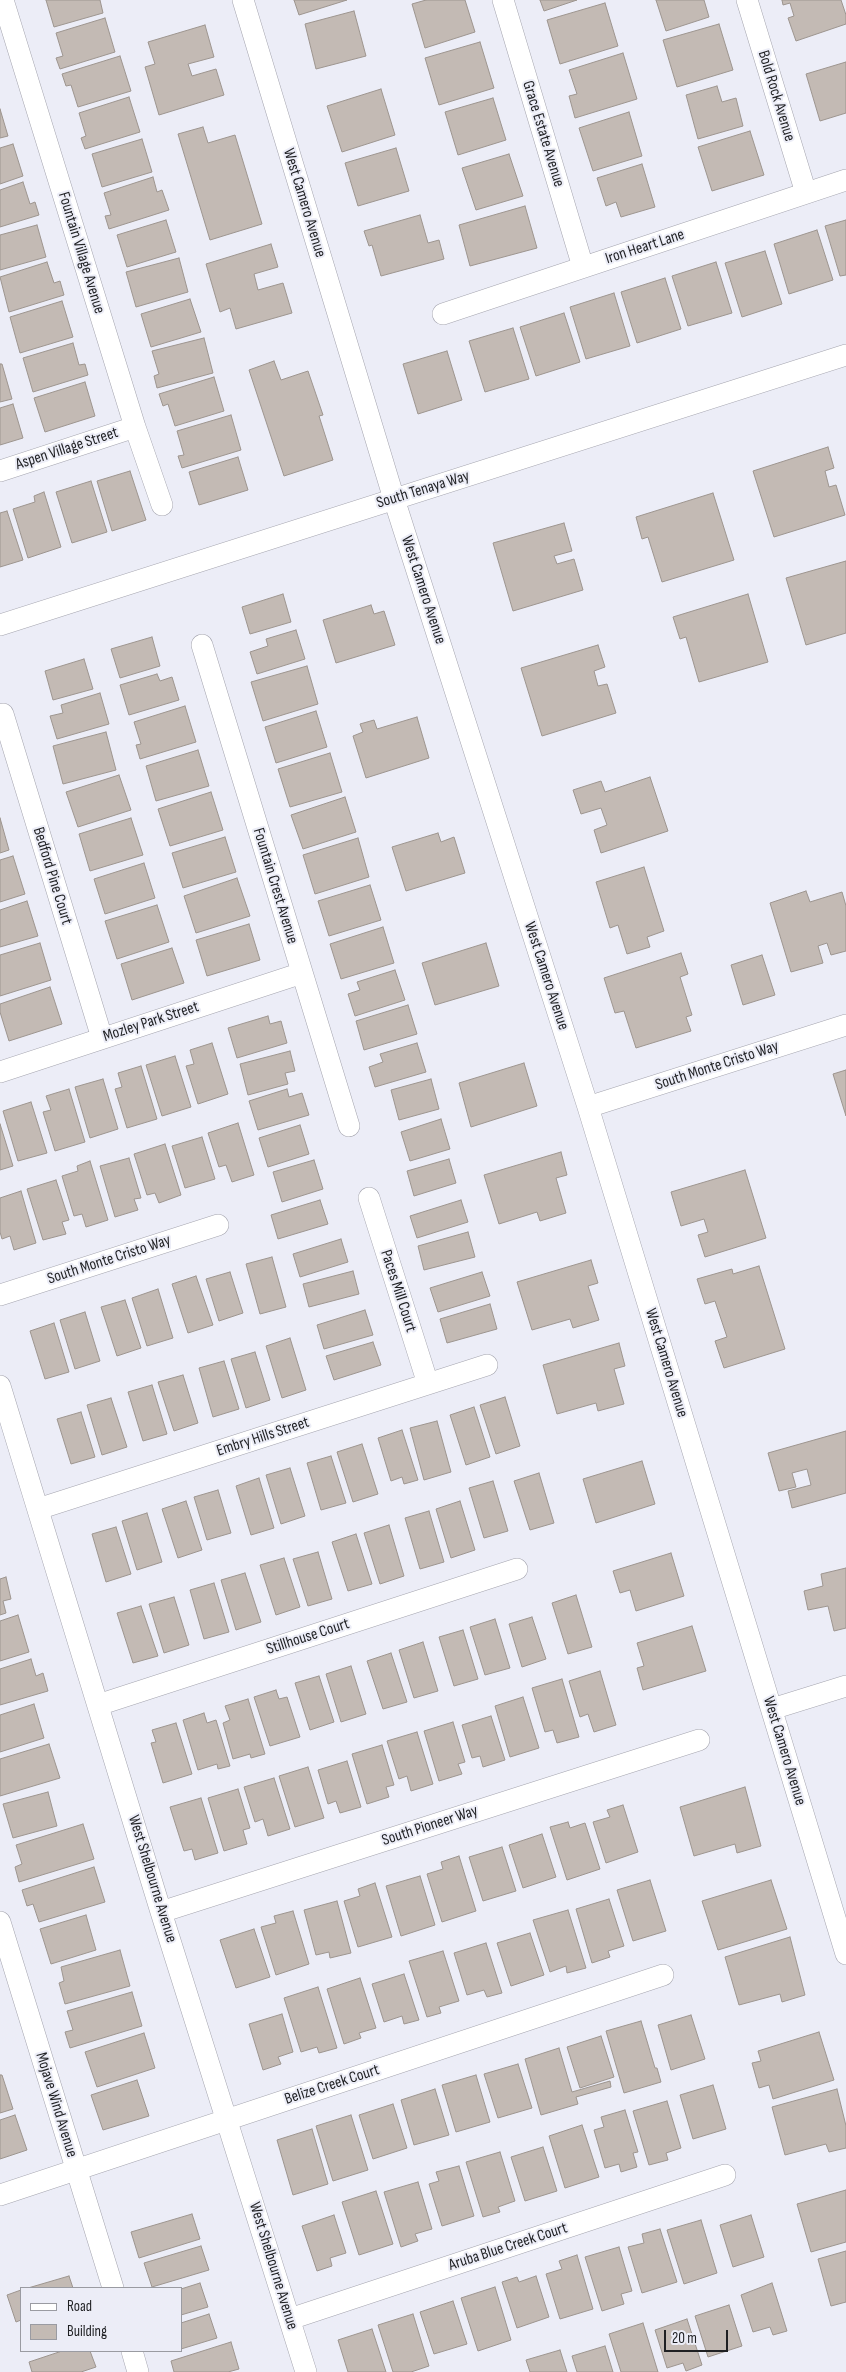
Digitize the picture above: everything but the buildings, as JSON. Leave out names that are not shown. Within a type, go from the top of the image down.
[{"type":"street","name":"Fountain Village Avenue","points":[[3,0],[135,427],[162,505]]},
{"type":"street","name":"West Camero Avenue","points":[[243,0],[394,499],[588,1106],[846,1954]]},
{"type":"street","name":"Grace Estate Avenue","points":[[503,0],[583,267]]},
{"type":"street","name":"Bold Rock Avenue","points":[[747,0],[806,193]]},
{"type":"street","name":"Iron Heart Lane","points":[[443,314],[846,180]]},
{"type":"street","name":"South Tenaya Way","points":[[0,625],[846,356]]},
{"type":"street","name":"Aspen Village Street","points":[[0,471],[135,427]]},
{"type":"street","name":"Fountain Crest Avenue","points":[[202,645],[349,1126]]},
{"type":"street","name":"Bedford Pine Court","points":[[3,714],[102,1038]]},
{"type":"street","name":"Mozley Park Street","points":[[0,1072],[302,973]]},
{"type":"street","name":"South Monte Cristo Way","points":[[588,1106],[846,1025]]},
{"type":"street","name":"Paces Mill Court","points":[[369,1198],[428,1384]]},
{"type":"street","name":"South Monte Cristo Way","points":[[0,1295],[218,1225]]},
{"type":"street","name":"Embry Hills Street","points":[[38,1509],[487,1365]]},
{"type":"street","name":"West Shelbourne Avenue","points":[[0,1386],[161,1912],[306,2372]]},
{"type":"street","name":"Stillhouse Court","points":[[98,1704],[517,1569]]},
{"type":"street","points":[[772,1709],[846,1686]]},
{"type":"street","name":"South Pioneer Way","points":[[161,1912],[699,1740]]},
{"type":"street","name":"Mojave Wind Avenue","points":[[0,1922],[113,2287]]},
{"type":"street","name":"Belize Creek Court","points":[[0,2194],[663,1975]]},
{"type":"street","name":"Aruba Blue Creek Court","points":[[290,2319],[725,2175]]},
{"type":"street","points":[[132,2352],[138,2372]]}]
